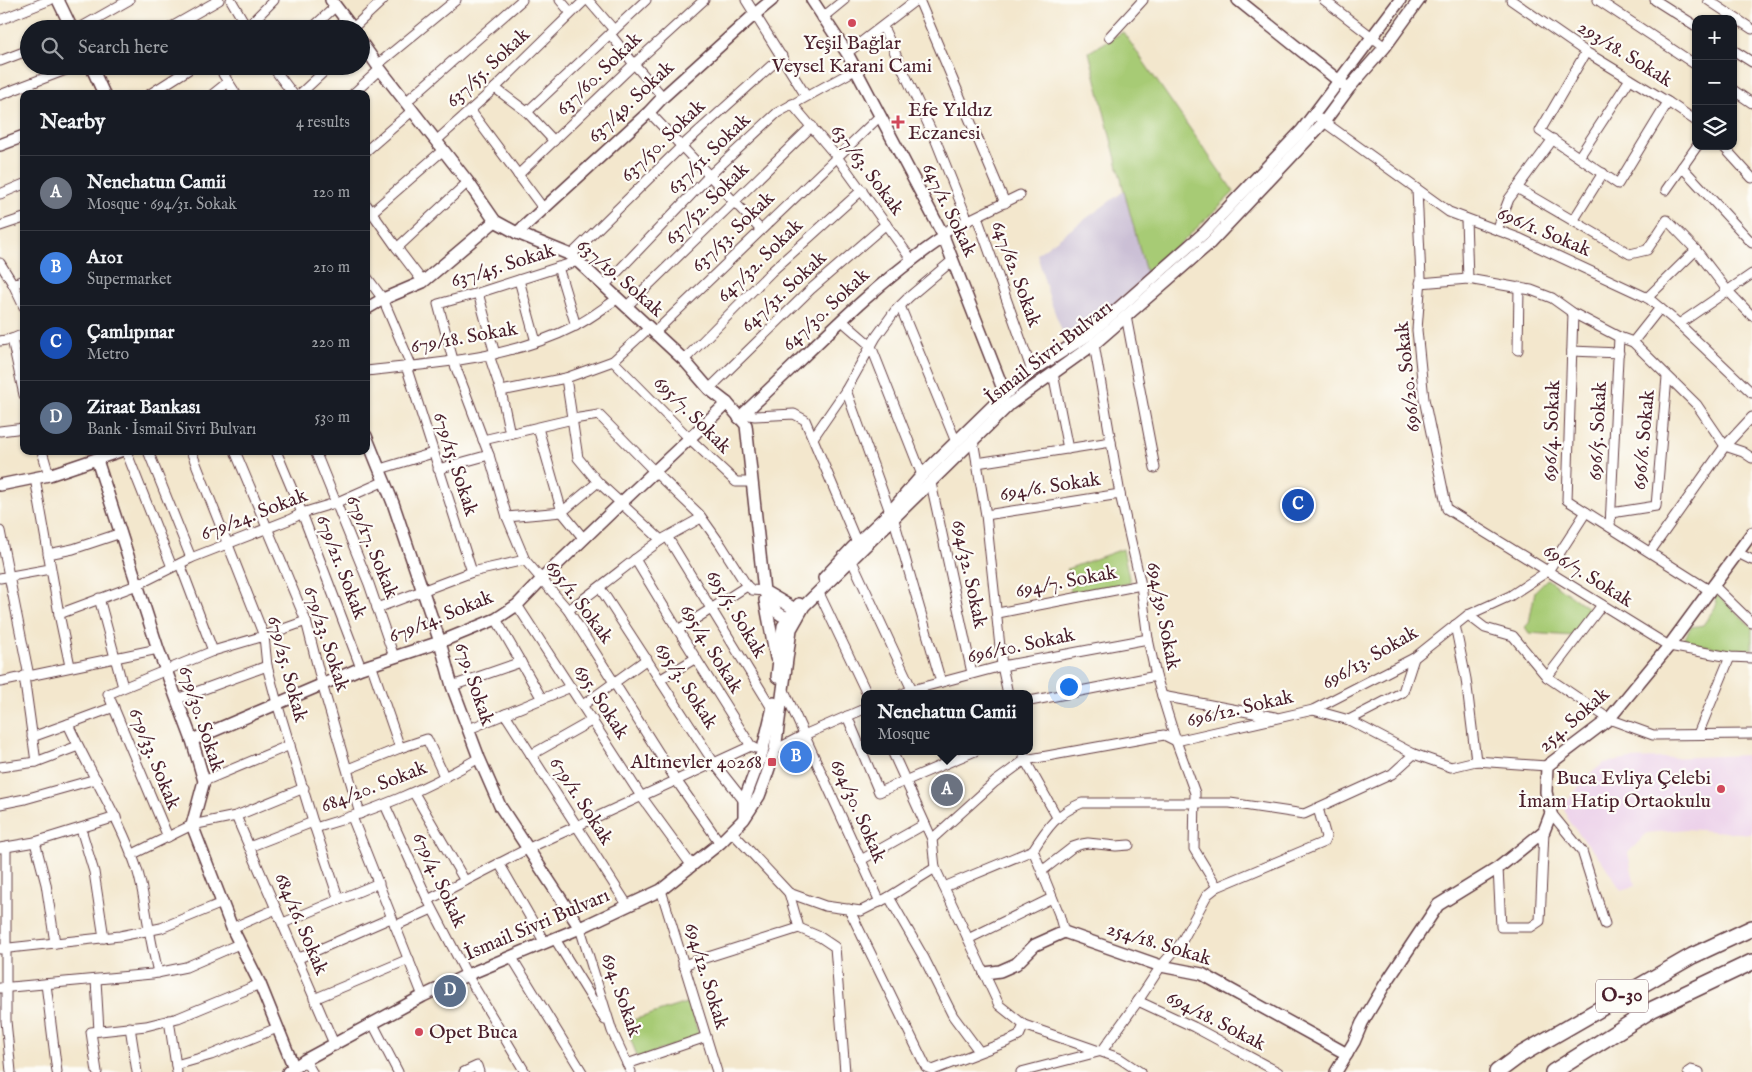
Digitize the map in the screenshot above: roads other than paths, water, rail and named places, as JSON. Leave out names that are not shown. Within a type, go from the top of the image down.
[{"type":"highway","name":"O-30","points":[[1497,1072],[1520,1055],[1692,956],[1752,928]]},
{"type":"highway","name":"O-30","points":[[1553,1072],[1653,1009],[1752,962]]},
{"type":"street","points":[[0,20],[50,0]]},
{"type":"street","points":[[58,0],[68,20]]},
{"type":"street","points":[[94,20],[129,0]]},
{"type":"street","points":[[184,20],[219,0]]},
{"type":"street","points":[[231,0],[243,20]]},
{"type":"street","points":[[255,20],[274,0]]},
{"type":"street","points":[[362,20],[383,0]]},
{"type":"street","points":[[357,90],[378,67],[456,0]]},
{"type":"street","points":[[370,147],[410,106],[522,0]]},
{"type":"street","points":[[560,0],[571,13]]},
{"type":"street","points":[[587,0],[634,64],[663,97]]},
{"type":"street","name":"637/55. Sokak","points":[[372,212],[439,146],[470,110],[587,0]]},
{"type":"street","points":[[527,112],[646,0]]},
{"type":"street","name":"637/60. Sokak","points":[[518,175],[704,0]]},
{"type":"street","points":[[746,0],[806,96]]},
{"type":"street","name":"637/49. Sokak","points":[[517,233],[663,97],[772,0]]},
{"type":"street","name":"647/1. Sokak","points":[[812,0],[822,18],[847,53],[943,235],[1005,394]]},
{"type":"street","points":[[822,18],[844,0]]},
{"type":"street","points":[[847,53],[917,0],[1005,203]]},
{"type":"street","points":[[1109,37],[1143,0]]},
{"type":"street","points":[[1238,0],[1348,88]]},
{"type":"street","points":[[1324,0],[1385,47]]},
{"type":"street","points":[[1402,0],[1416,4]]},
{"type":"street","name":"İsmail Sivri Bulvarı","points":[[926,479],[973,440],[1010,404],[1094,344],[1122,312],[1204,233],[1302,130],[1402,0]]},
{"type":"street","name":"293/18. Sokak","points":[[1511,0],[1586,52],[1692,118]]},
{"type":"street","points":[[1598,0],[1692,61]]},
{"type":"street","points":[[1655,0],[1692,23]]},
{"type":"street","points":[[1708,0],[1752,29]]},
{"type":"street","points":[[319,20],[333,3],[347,20]]},
{"type":"street","name":"İsmail Sivri Bulvarı","points":[[293,1071],[305,1060],[335,1046],[423,996],[466,975],[580,928],[661,890],[732,832],[744,819],[759,796],[775,750],[793,615],[852,561],[926,479],[956,442],[1005,394],[1032,371],[1122,312],[1210,243],[1324,122],[1348,88],[1385,47],[1416,4]]},
{"type":"street","name":"647/62. Sokak","points":[[883,27],[972,219],[1032,371]]},
{"type":"street","points":[[1586,52],[1540,131],[1618,184],[1668,102]]},
{"type":"street","points":[[0,61],[20,53]]},
{"type":"street","points":[[1737,53],[1752,62]]},
{"type":"street","name":"637/19. Sokak","points":[[370,55],[468,182],[495,221],[517,233],[575,258],[684,360],[709,389],[742,416],[746,425],[764,591],[775,611],[793,615]]},
{"type":"street","name":"637/50. Sokak","points":[[575,258],[682,146],[782,56]]},
{"type":"street","name":"637/51. Sokak","points":[[604,286],[710,175],[777,113],[855,70]]},
{"type":"street","points":[[0,95],[52,75]]},
{"type":"street","points":[[97,75],[103,90]]},
{"type":"street","points":[[156,90],[180,75]]},
{"type":"street","points":[[224,75],[233,90]]},
{"type":"street","points":[[279,75],[290,90]]},
{"type":"street","points":[[304,90],[320,75]]},
{"type":"street","points":[[1579,157],[1630,79]]},
{"type":"street","points":[[218,90],[228,82]]},
{"type":"street","points":[[495,88],[527,112],[554,141]]},
{"type":"street","points":[[1737,93],[1752,103]]},
{"type":"street","name":"637/63. Sokak","points":[[792,104],[837,157],[911,259]]},
{"type":"street","points":[[470,110],[543,208]]},
{"type":"street","points":[[649,112],[760,229]]},
{"type":"street","name":"696/1. Sokak","points":[[1314,114],[1450,212],[1521,238],[1647,298],[1679,324],[1752,393]]},
{"type":"street","name":"637/53. Sokak","points":[[614,361],[651,330],[880,116]]},
{"type":"street","name":"637/52. Sokak","points":[[622,303],[735,201],[812,126]]},
{"type":"street","points":[[0,145],[20,138]]},
{"type":"street","points":[[1497,230],[1509,199],[1553,139]]},
{"type":"street","points":[[1666,190],[1694,150]]},
{"type":"street","points":[[1727,150],[1752,178]]},
{"type":"street","points":[[1682,167],[1752,243]]},
{"type":"street","points":[[1573,220],[1603,173]]},
{"type":"street","points":[[397,248],[468,182]]},
{"type":"street","points":[[0,194],[20,186]]},
{"type":"street","points":[[1517,188],[1630,254],[1647,250],[1667,220],[1696,250],[1727,290],[1752,316]]},
{"type":"street","name":"647/32. Sokak","points":[[684,360],[771,272],[862,190]]},
{"type":"street","name":"696/20. Sokak","points":[[1417,190],[1420,283],[1416,330],[1424,399],[1447,509],[1489,535]]},
{"type":"street","points":[[943,235],[1020,195]]},
{"type":"street","points":[[370,209],[424,282]]},
{"type":"street","points":[[0,226],[20,219]]},
{"type":"street","points":[[1466,219],[1468,279]]},
{"type":"street","points":[[370,307],[383,299],[424,282],[495,221]]},
{"type":"street","name":"647/31. Sokak","points":[[709,389],[811,289],[886,224]]},
{"type":"street","name":"647/30. Sokak","points":[[742,416],[841,320],[911,259],[943,235]]},
{"type":"street","points":[[1647,298],[1696,250]]},
{"type":"street","name":"637/45. Sokak","points":[[438,304],[558,267],[575,258]]},
{"type":"street","points":[[813,438],[846,390],[871,346],[900,306],[953,260]]},
{"type":"street","points":[[0,263],[20,299]]},
{"type":"street","points":[[558,267],[576,326]]},
{"type":"street","points":[[1679,324],[1752,274]]},
{"type":"street","points":[[1420,283],[1468,279],[1519,287],[1552,298],[1573,313],[1619,337],[1633,342],[1697,405],[1725,446],[1743,452],[1752,458]]},
{"type":"street","points":[[519,280],[536,342]]},
{"type":"street","points":[[13,284],[20,281]]},
{"type":"street","name":"679/15. Sokak","points":[[370,281],[383,299],[409,366],[438,469],[472,572]]},
{"type":"street","points":[[1518,350],[1519,287]]},
{"type":"street","points":[[478,293],[510,434]]},
{"type":"street","name":"679/18. Sokak","points":[[370,371],[492,355],[536,342],[576,326],[622,303]]},
{"type":"street","name":"695/1. Sokak","points":[[438,304],[453,360],[489,455],[507,517],[525,560],[568,610],[676,780],[720,843]]},
{"type":"street","points":[[900,306],[956,442]]},
{"type":"street","points":[[1633,342],[1660,308]]},
{"type":"street","points":[[1122,312],[1155,468]]},
{"type":"street","name":"696/4. Sokak","points":[[1573,313],[1567,500],[1650,552],[1711,587],[1752,623]]},
{"type":"street","points":[[841,320],[871,346]]},
{"type":"street","points":[[0,341],[20,336]]},
{"type":"street","name":"696/5. Sokak","points":[[1610,527],[1619,337]]},
{"type":"street","points":[[12,339],[20,377]]},
{"type":"street","name":"694/39. Sokak","points":[[1094,344],[1120,494],[1141,585],[1148,639],[1156,676],[1176,741],[1195,793],[1194,849],[1217,887]]},
{"type":"street","name":"694/32. Sokak","points":[[871,346],[926,479],[972,674]]},
{"type":"street","points":[[1572,351],[1619,353]]},
{"type":"street","points":[[500,391],[566,378],[614,361]]},
{"type":"street","name":"695/7. Sokak","points":[[614,361],[690,439],[736,482],[751,482]]},
{"type":"street","points":[[1053,373],[1068,449]]},
{"type":"street","name":"696/6. Sokak","points":[[1611,513],[1656,506],[1667,377]]},
{"type":"street","name":"695/5. Sokak","points":[[566,378],[578,458],[598,482],[665,539],[712,608],[773,710]]},
{"type":"street","points":[[846,390],[892,516],[941,682]]},
{"type":"street","name":"679/14. Sokak","points":[[192,740],[366,666],[440,642],[496,619],[518,605],[542,579],[622,502],[728,403]]},
{"type":"street","points":[[742,416],[791,414],[798,415],[805,420],[857,543]]},
{"type":"street","points":[[483,440],[573,419],[599,415],[702,518],[747,586],[752,590],[764,591],[778,670]]},
{"type":"street","points":[[1650,552],[1725,446],[1752,416]]},
{"type":"street","points":[[0,431],[20,428]]},
{"type":"street","points":[[538,428],[562,512],[584,539]]},
{"type":"street","points":[[973,440],[986,515],[998,613],[1002,666],[1007,690]]},
{"type":"street","points":[[977,463],[1111,442]]},
{"type":"street","name":"679. Sokak","points":[[370,445],[385,481],[440,642],[452,686],[478,758],[500,806],[580,928]]},
{"type":"street","points":[[380,469],[433,452]]},
{"type":"street","points":[[43,455],[50,476]]},
{"type":"street","points":[[0,485],[50,476],[110,455]]},
{"type":"street","points":[[128,455],[213,651]]},
{"type":"street","points":[[150,455],[191,558]]},
{"type":"street","name":"679/25. Sokak","points":[[193,455],[264,636],[267,666],[277,703],[339,900]]},
{"type":"street","name":"679/23. Sokak","points":[[237,455],[306,621],[322,684],[348,769],[356,815],[393,922],[423,996]]},
{"type":"street","name":"679/21. Sokak","points":[[278,455],[400,748]]},
{"type":"street","name":"679/17. Sokak","points":[[317,455],[369,584],[394,657]]},
{"type":"street","points":[[438,469],[489,455]]},
{"type":"street","name":"679/30. Sokak","points":[[97,460],[158,649],[192,740],[204,781],[192,825]]},
{"type":"street","points":[[35,478],[58,614],[70,666]]},
{"type":"street","name":"679/24. Sokak","points":[[58,614],[137,584],[191,558],[291,519],[302,512],[335,503],[385,481]]},
{"type":"street","points":[[507,517],[562,512],[598,482]]},
{"type":"street","name":"694/6. Sokak","points":[[986,515],[1120,494]]},
{"type":"street","points":[[1548,571],[1586,512]]},
{"type":"street","name":"İsmail Sivri Bulvarı","points":[[744,819],[744,801],[762,753],[773,710],[783,626],[857,543],[892,516]]},
{"type":"street","points":[[568,610],[600,588],[635,559],[702,518]]},
{"type":"street","points":[[0,532],[4,577],[26,676],[36,762]]},
{"type":"street","name":"254. Sokak","points":[[1551,813],[1546,792],[1546,766],[1609,719],[1669,646],[1752,533]]},
{"type":"street","points":[[48,554],[73,549],[121,534]]},
{"type":"street","name":"696/7. Sokak","points":[[1489,535],[1669,646]]},
{"type":"street","points":[[1738,553],[1752,560]]},
{"type":"street","name":"695/4. Sokak","points":[[635,559],[751,746],[762,753]]},
{"type":"street","points":[[377,608],[472,572],[525,560]]},
{"type":"street","points":[[852,561],[912,690]]},
{"type":"street","points":[[4,577],[50,569]]},
{"type":"street","name":"696/13. Sokak","points":[[1313,710],[1414,658],[1468,615],[1510,596],[1548,571]]},
{"type":"street","name":"694/7. Sokak","points":[[998,613],[1141,585]]},
{"type":"street","points":[[678,630],[747,586]]},
{"type":"street","name":"695/3. Sokak","points":[[600,588],[714,763],[744,801]]},
{"type":"street","points":[[819,593],[865,690]]},
{"type":"street","points":[[99,598],[123,687],[213,651],[306,621]]},
{"type":"street","name":"695. Sokak","points":[[518,605],[641,796],[692,866]]},
{"type":"street","points":[[1547,677],[1602,605]]},
{"type":"street","points":[[1468,615],[1485,628],[1512,636],[1547,677],[1609,719],[1653,735],[1752,734]]},
{"type":"street","points":[[496,619],[542,699]]},
{"type":"street","points":[[1455,625],[1466,679],[1476,761]]},
{"type":"street","name":"696/10. Sokak","points":[[919,690],[1002,666],[1148,639]]},
{"type":"street","points":[[1669,646],[1730,657],[1752,658]]},
{"type":"street","points":[[0,682],[158,649]]},
{"type":"street","points":[[1698,734],[1730,657]]},
{"type":"street","points":[[661,679],[696,658]]},
{"type":"street","points":[[1348,720],[1402,692],[1414,658]]},
{"type":"street","points":[[583,705],[647,659]]},
{"type":"street","points":[[452,686],[521,662]]},
{"type":"street","points":[[177,699],[267,666]]},
{"type":"street","points":[[1033,700],[1156,676]]},
{"type":"street","name":"679/33. Sokak","points":[[123,687],[108,694],[168,837]]},
{"type":"street","points":[[469,729],[571,687]]},
{"type":"street","name":"694/30. Sokak","points":[[783,688],[880,902]]},
{"type":"street","points":[[1162,696],[1279,718]]},
{"type":"street","points":[[32,737],[114,707]]},
{"type":"street","points":[[775,750],[861,710]]},
{"type":"street","name":"696/12. Sokak","points":[[1033,754],[1164,735],[1176,741],[1313,710],[1348,720],[1414,754],[1451,767],[1476,761],[1546,766]]},
{"type":"street","name":"679/1. Sokak","points":[[504,714],[628,906]]},
{"type":"street","points":[[847,716],[861,749]]},
{"type":"street","points":[[531,756],[592,720]]},
{"type":"street","points":[[68,724],[116,817],[131,856],[143,892],[158,973]]},
{"type":"street","name":"684/20. Sokak","points":[[348,769],[400,748],[427,740],[445,778]]},
{"type":"street","points":[[204,781],[290,745]]},
{"type":"street","points":[[0,767],[36,762],[78,746]]},
{"type":"street","points":[[297,959],[393,922],[430,904],[465,881],[529,848],[751,746]]},
{"type":"street","points":[[944,888],[1033,850],[1057,817],[1070,808],[1082,803],[1230,803],[1304,814],[1392,774],[1414,754]]},
{"type":"street","points":[[863,755],[879,792],[966,755]]},
{"type":"street","points":[[894,755],[932,839],[935,868],[999,1005],[1024,1025],[1102,1051],[1119,1058],[1140,1072]]},
{"type":"street","points":[[942,755],[946,764]]},
{"type":"street","points":[[1024,755],[1057,817]]},
{"type":"street","name":"696/12. Sokak","points":[[932,839],[1024,755]]},
{"type":"street","name":"684/20. Sokak","points":[[249,848],[314,825],[356,815],[385,805],[445,778],[478,758]]},
{"type":"street","points":[[0,804],[96,779]]},
{"type":"street","points":[[131,856],[192,825],[236,816],[304,788]]},
{"type":"street","points":[[414,793],[465,881]]},
{"type":"street","name":"679/4. Sokak","points":[[385,805],[430,904],[466,975],[525,1072]]},
{"type":"street","points":[[1021,1072],[1102,1051],[1161,966],[1180,943],[1207,895],[1217,887],[1324,842],[1326,837],[1318,808]]},
{"type":"street","points":[[1498,868],[1501,927],[1531,927],[1540,922],[1544,831],[1551,813],[1582,851],[1604,924]]},
{"type":"street","name":"684/16. Sokak","points":[[236,816],[335,1046]]},
{"type":"street","points":[[11,1072],[3,1022],[3,848],[35,842],[116,817]]},
{"type":"street","points":[[861,860],[925,824]]},
{"type":"street","points":[[192,825],[232,928],[260,984],[293,1071]]},
{"type":"street","points":[[81,829],[94,872],[104,938]]},
{"type":"street","points":[[1336,1072],[1384,986],[1438,906],[1498,868],[1544,831]]},
{"type":"street","points":[[732,832],[790,893],[825,906],[861,910],[889,897],[935,868]]},
{"type":"street","points":[[35,842],[46,884],[55,943]]},
{"type":"street","points":[[1042,871],[1073,847],[1082,844],[1129,845]]},
{"type":"street","points":[[985,973],[1000,971],[1016,964],[1035,945],[1064,932],[1059,914],[1033,850]]},
{"type":"street","points":[[499,863],[612,1031]]},
{"type":"street","points":[[283,923],[379,883]]},
{"type":"street","name":"694/12. Sokak","points":[[661,890],[717,1072]]},
{"type":"street","points":[[790,893],[800,928]]},
{"type":"street","points":[[889,897],[924,958],[953,1016],[979,1051]]},
{"type":"street","points":[[968,939],[1052,898]]},
{"type":"street","points":[[3,949],[149,931],[177,923],[222,903]]},
{"type":"street","points":[[232,928],[276,909]]},
{"type":"street","points":[[850,909],[926,1067],[933,1070],[1006,1042],[1019,1036],[1024,1025]]},
{"type":"street","name":"694. Sokak","points":[[580,928],[612,1031],[629,1068]]},
{"type":"street","points":[[683,965],[800,928],[836,947],[845,1072]]},
{"type":"street","name":"254/18. Sokak","points":[[1064,932],[1161,966],[1202,974],[1347,1054]]},
{"type":"street","points":[[3,988],[158,973],[200,962],[240,944]]},
{"type":"street","points":[[511,956],[582,1072]]},
{"type":"street","points":[[314,999],[409,959]]},
{"type":"street","points":[[96,980],[99,1031]]},
{"type":"street","points":[[46,984],[57,1072]]},
{"type":"street","points":[[97,1072],[91,1032],[169,1020],[206,1007],[260,984]]},
{"type":"street","name":"694/18. Sokak","points":[[1138,1001],[1194,1027],[1278,1072]]},
{"type":"street","points":[[169,1020],[177,1068],[278,1028]]},
{"type":"street","points":[[373,1024],[398,1072]]},
{"type":"street","points":[[130,1027],[137,1072]]},
{"type":"street","points":[[629,1068],[706,1037]]},
{"type":"street","points":[[305,1060],[312,1072]]},
{"type":"street","points":[[0,1064],[10,1061]]},
{"type":"street","points":[[464,1072],[477,1066],[479,1072]]},
{"type":"street","points":[[1688,1072],[1691,1070],[1699,1072]]},
{"type":"place","name":"Yeşil Bağlar Veysel Karani Cami","points":[[852,23]]},
{"type":"place","name":"Efe Yıldız Eczanesi","points":[[898,122]]},
{"type":"place","name":"Çamlıpınar","points":[[1298,505]]},
{"type":"place","name":"A101","points":[[796,757]]},
{"type":"place","name":"Altınevler 40268","points":[[772,762]]},
{"type":"place","name":"Buca Evliya Çelebi İmam Hatip Ortaokulu","points":[[1721,789]]},
{"type":"place","name":"Nenehatun Camii","points":[[947,790]]},
{"type":"place","name":"Ziraat Bankası","points":[[450,991]]},
{"type":"place","name":"Opet Buca","points":[[419,1032]]}]
